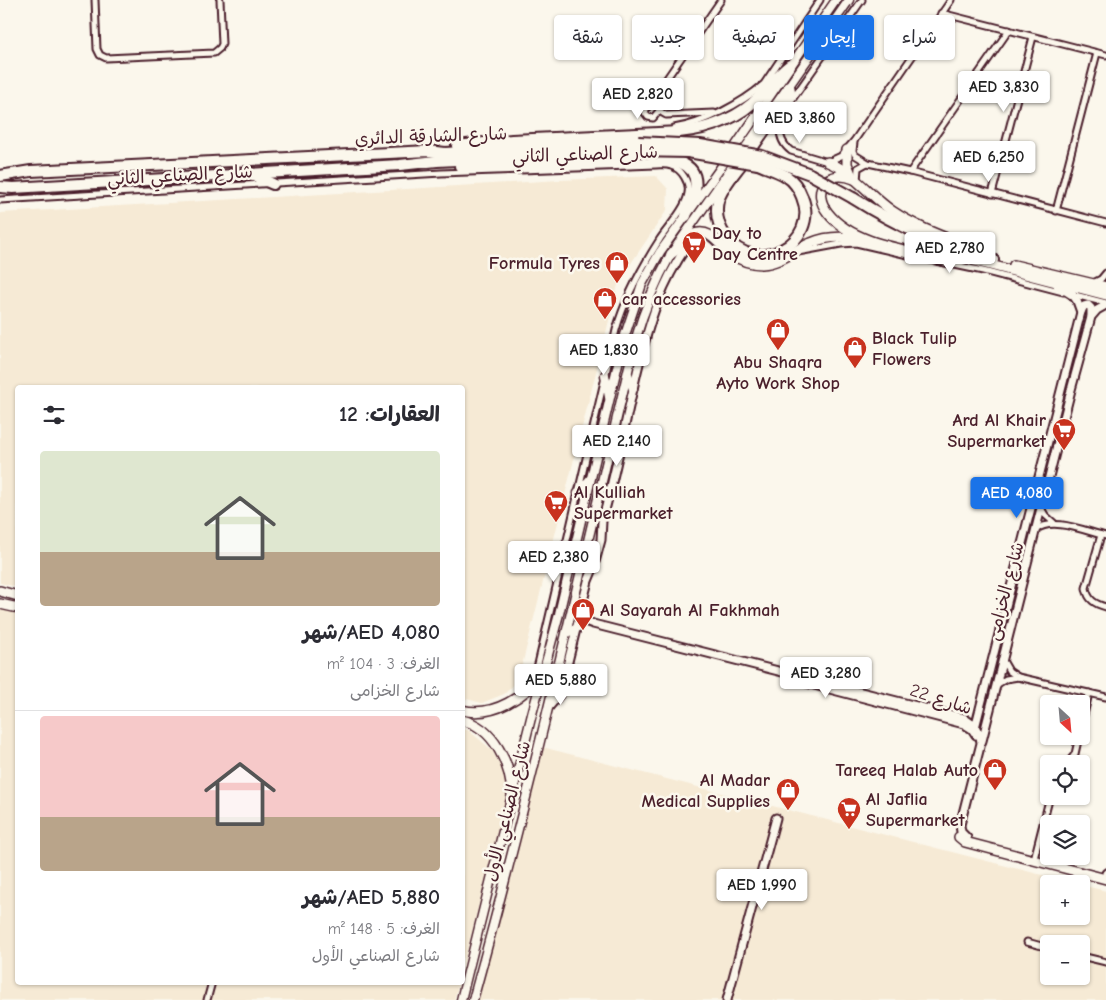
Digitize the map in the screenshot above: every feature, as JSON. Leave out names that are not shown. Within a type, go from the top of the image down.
[{"type":"highway","points":[[429,151],[444,147],[512,140],[692,131],[729,119],[752,103],[776,77],[790,66]]},
{"type":"highway","points":[[760,160],[791,180],[800,191],[805,204],[803,227],[798,236],[784,249],[768,255],[751,254],[733,245],[722,230],[718,221],[717,211],[722,194],[789,94],[789,86]]},
{"type":"highway","name":"شارع الشارقة الدائري","points":[[0,187],[13,188],[400,165],[637,147]]},
{"type":"highway","name":"شارع الشارقة الدائري","points":[[0,176],[31,172],[429,151],[637,147],[760,160],[776,167],[808,176],[851,200]]},
{"type":"highway","points":[[400,165],[421,168],[647,159],[675,160],[687,166],[696,181],[695,193],[686,216]]},
{"type":"highway","points":[[0,169],[20,169],[31,172]]},
{"type":"highway","points":[[249,174],[273,184]]},
{"type":"highway","points":[[0,192],[13,188]]},
{"type":"highway","points":[[851,200],[872,218],[907,237],[967,259]]},
{"type":"highway","points":[[851,200],[926,238],[954,249],[993,260]]},
{"type":"main road","name":"شارع الصناعي الأول","points":[[465,984],[559,614],[624,338],[642,284],[650,268],[836,0]]},
{"type":"main road","name":"شارع الصناعي الأول","points":[[473,1000],[549,707],[628,372],[644,312],[654,285],[671,254],[849,0]]},
{"type":"main road","points":[[847,150],[846,164],[856,181]]},
{"type":"main road","points":[[828,162],[843,170],[883,205],[906,220],[982,252],[993,260],[1106,287]]},
{"type":"main road","points":[[856,181],[842,175],[832,177],[821,187],[821,200],[828,213],[838,223],[856,234],[873,241]]},
{"type":"main road","points":[[671,254],[677,251],[688,238],[696,234],[710,235],[732,254],[750,262],[771,263],[810,243],[844,237],[873,241],[954,259],[967,259],[1106,295]]},
{"type":"main road","points":[[640,275],[650,268]]},
{"type":"main road","points":[[1052,281],[1072,294]]},
{"type":"main road","points":[[644,312],[655,306]]},
{"type":"main road","points":[[628,372],[633,389]]},
{"type":"main road","points":[[605,375],[610,400]]},
{"type":"main road","points":[[578,493],[591,478]]},
{"type":"main road","points":[[566,544],[571,557]]},
{"type":"main road","points":[[0,591],[15,595]]},
{"type":"main road","points":[[0,604],[15,607]]},
{"type":"main road","points":[[567,633],[577,628]]},
{"type":"main road","points":[[466,711],[500,706],[529,689],[544,673]]},
{"type":"main road","points":[[467,721],[491,738],[511,776],[512,795]]},
{"type":"main road","points":[[963,838],[1106,874]]},
{"type":"main road","points":[[963,838],[965,842],[1106,874]]},
{"type":"main road","name":"شارع الصناعي الأول","points":[[461,1000],[465,985]]},
{"type":"street","points":[[95,0],[97,46],[102,53],[110,58],[210,53],[221,40],[220,0]]},
{"type":"street","points":[[659,111],[653,118],[648,117],[646,113],[647,107],[721,0]]},
{"type":"street","points":[[646,133],[689,125],[750,95],[764,84],[820,0]]},
{"type":"street","points":[[752,148],[761,143],[862,0]]},
{"type":"street","points":[[782,114],[779,129],[786,148],[794,153],[828,162],[837,158],[854,141],[951,0]]},
{"type":"street","points":[[942,13],[1106,55]]},
{"type":"street","points":[[910,172],[1009,30]]},
{"type":"street","points":[[992,194],[1033,36]]},
{"type":"street","points":[[1056,211],[1097,53]]},
{"type":"street","points":[[658,91],[657,103],[659,111]]},
{"type":"street","points":[[659,111],[670,116],[716,113]]},
{"type":"street","points":[[854,141],[855,155],[868,163],[910,172],[1106,223]]},
{"type":"street","points":[[856,181],[858,168],[862,164],[868,163]]},
{"type":"street","name":"شارع الصناعي الثاني","points":[[0,200],[441,173],[638,165],[671,166],[680,171],[685,178],[688,195],[659,240],[620,317],[538,664],[529,689]]},
{"type":"street","points":[[549,707],[560,694],[588,581],[601,540],[602,522],[633,389],[655,306],[673,267],[696,234]]},
{"type":"street","points":[[793,253],[856,243],[983,270],[1106,304]]},
{"type":"street","points":[[1092,283],[1101,279],[1106,273]]},
{"type":"street","points":[[1072,294],[1081,312]]},
{"type":"street","points":[[1091,317],[1106,304]]},
{"type":"street","points":[[1081,312],[1084,306],[1088,305],[1091,308],[1091,317]]},
{"type":"street","name":"شارع الخزامى","points":[[975,729],[1081,312]]},
{"type":"street","name":"شارع الخزامى","points":[[981,747],[995,686],[1091,317]]},
{"type":"street","points":[[1063,385],[1068,388],[1063,413],[1064,417]]},
{"type":"street","points":[[1041,508],[1045,515],[1054,523]]},
{"type":"street","points":[[1036,530],[1042,525],[1054,523],[1104,536],[1086,588],[1093,602],[1106,607]]},
{"type":"street","name":"شارع 22","points":[[579,616],[593,624],[964,718],[980,736],[981,747],[960,827],[963,838]]},
{"type":"street","name":"شارع 22","points":[[577,628],[589,626],[964,724],[975,729]]},
{"type":"street","points":[[1002,659],[1009,671],[1018,677],[1106,697]]},
{"type":"street","points":[[995,686],[1006,679],[1018,677]]},
{"type":"street","name":"شارع 22","points":[[963,838],[957,830],[977,745],[975,729]]},
{"type":"street","points":[[1035,855],[1048,805]]},
{"type":"street","points":[[727,1000],[776,818]]},
{"type":"street","points":[[1027,942],[1040,946]]},
{"type":"street","points":[[1090,958],[1106,962]]},
{"type":"street","points":[[207,1000],[211,985]]},
{"type":"shaded area","points":[[656,176],[668,189],[667,210],[619,281],[518,681],[504,694],[482,703],[465,699],[465,385],[15,385],[15,587],[0,583],[0,213]]},
{"type":"shaded area","points":[[0,609],[15,612],[15,985],[458,985],[454,1000],[0,1000]]},
{"type":"shaded area","points":[[465,729],[492,750],[507,779],[507,793],[465,959]]},
{"type":"shaded area","points":[[538,746],[1042,875],[1040,875],[1040,925],[1090,925],[1090,887],[1106,891],[1106,1000],[475,1000]]},
{"type":"place","name":"Day to Day Centre","points":[[694,264]]},
{"type":"place","name":"Formula Tyres","points":[[617,284]]},
{"type":"place","name":"car accessories","points":[[605,320]]},
{"type":"place","name":"Abu Shaqra Ayto Work Shop","points":[[778,351]]},
{"type":"place","name":"Black Tulip Flowers","points":[[855,369]]},
{"type":"place","name":"Ard Al Khair Supermarket","points":[[1064,451]]},
{"type":"place","name":"Al Kulliah Supermarket","points":[[556,523]]},
{"type":"place","name":"Al Sayarah Al Fakhmah","points":[[583,631]]},
{"type":"place","name":"Tareeq Halab Auto","points":[[995,791]]},
{"type":"place","name":"Al Madar Medical Supplies","points":[[788,811]]},
{"type":"place","name":"Al Jaflia Supermarket","points":[[849,830]]}]
